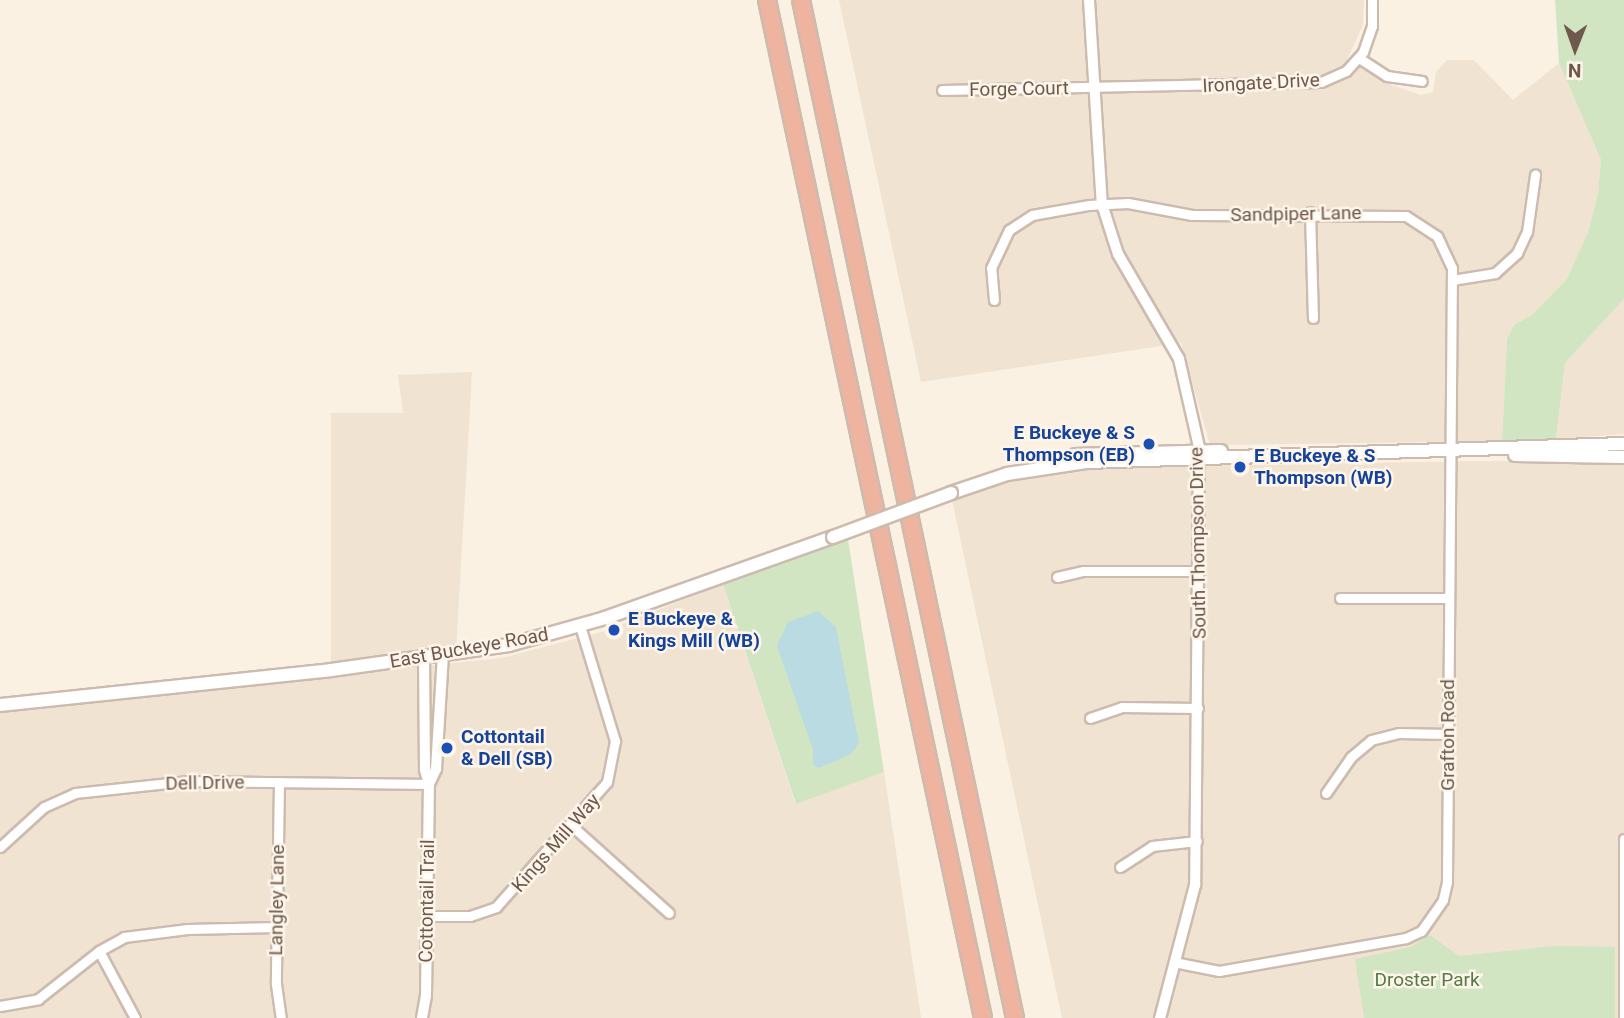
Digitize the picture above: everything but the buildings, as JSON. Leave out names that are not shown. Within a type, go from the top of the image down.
[{"type":"highway","points":[[767,0],[983,1018]]},
{"type":"highway","points":[[800,0],[1015,1018]]},
{"type":"main road","name":"East Buckeye Road","points":[[0,705],[509,645],[580,626],[833,537],[998,477],[1021,466],[1067,456],[1451,453],[1624,444]]},
{"type":"main road","name":"East Buckeye Road","points":[[1476,452],[1624,457]]},
{"type":"street","name":"South Thompson Drive","points":[[1089,0],[1102,204],[1118,254],[1179,359],[1199,454],[1197,841],[1193,906],[1174,962],[1160,1018]]},
{"type":"street","points":[[1372,0],[1372,26],[1359,58],[1387,76],[1422,81]]},
{"type":"street","name":"Irongate Drive","points":[[1096,88],[1321,82],[1346,71],[1359,58]]},
{"type":"street","name":"Forge Court","points":[[942,90],[1096,88]]},
{"type":"street","points":[[1452,280],[1495,273],[1517,253],[1527,232],[1535,175]]},
{"type":"street","name":"Sandpiper Lane","points":[[994,300],[990,276],[994,256],[1017,223],[1031,215],[1102,204],[1128,203],[1192,215],[1384,213],[1418,221],[1443,244],[1452,280]]},
{"type":"street","points":[[1310,212],[1313,318]]},
{"type":"street","name":"Grafton Road","points":[[1174,962],[1219,971],[1406,938],[1421,931],[1439,908],[1447,882],[1452,280]]},
{"type":"street","points":[[1057,577],[1083,571],[1200,571]]},
{"type":"street","points":[[1340,598],[1449,598]]},
{"type":"street","name":"Kings Mill Way","points":[[427,916],[470,916],[496,907],[603,790],[615,751],[580,626]]},
{"type":"street","name":"Cottontail Trail","points":[[429,784],[436,769],[443,654]]},
{"type":"street","name":"Cottontail Trail","points":[[422,1018],[429,784],[425,770],[424,657]]},
{"type":"street","points":[[1090,719],[1122,707],[1198,708]]},
{"type":"street","points":[[1326,793],[1351,757],[1371,740],[1399,733],[1449,734]]},
{"type":"street","name":"Dell Drive","points":[[0,847],[44,807],[75,793],[188,781],[429,784]]},
{"type":"street","name":"Langley Lane","points":[[279,782],[276,984],[281,1018]]},
{"type":"street","points":[[572,826],[669,913]]},
{"type":"street","points":[[1624,839],[1624,1018]]},
{"type":"street","points":[[1120,867],[1152,846],[1197,841]]},
{"type":"street","points":[[0,1006],[38,999],[99,951],[124,937],[187,929],[277,927]]},
{"type":"street","points":[[99,951],[135,1018]]},
{"type":"shaded area","points":[[839,0],[1364,0],[1363,25],[1347,60],[1386,83],[1421,95],[1433,92],[1436,72],[1447,60],[1474,60],[1513,100],[1559,63],[1601,160],[1598,193],[1588,232],[1567,279],[1532,315],[1514,325],[1507,339],[1502,441],[1210,445],[1181,343],[921,382]]},
{"type":"shaded area","points":[[1624,299],[1624,434],[1556,439],[1565,363]]},
{"type":"shaded area","points":[[472,372],[456,653],[331,670],[331,413],[403,413],[398,375]]},
{"type":"shaded area","points":[[1477,461],[1624,462],[1624,1018],[1062,1018],[952,500],[1018,477],[1078,468]]},
{"type":"shaded area","points":[[723,584],[795,803],[884,772],[921,1018],[0,1018],[0,711],[501,658],[605,631]]},
{"type":"green space","points":[[1555,0],[1624,0],[1624,299],[1565,363],[1556,439],[1502,441],[1507,339],[1514,325],[1532,315],[1567,279],[1588,232],[1598,193],[1601,160],[1559,63]]},
{"type":"green space","points":[[848,539],[884,772],[796,804],[723,584]]},
{"type":"green space","name":"Droster Park","points":[[1430,935],[1459,956],[1555,946],[1615,947],[1615,1018],[1364,1018],[1355,959],[1411,947]]},
{"type":"water","points":[[818,611],[836,627],[859,743],[851,754],[819,768],[813,765],[813,750],[777,646],[788,622]]},
{"type":"place","name":"E Buckeye & S Thompson (EB)","points":[[1149,444]]},
{"type":"place","name":"E Buckeye & S Thompson (WB)","points":[[1240,467]]},
{"type":"place","name":"E Buckeye & Kings Mill (WB)","points":[[614,630]]},
{"type":"place","name":"Cottontail & Dell (SB)","points":[[447,748]]}]
